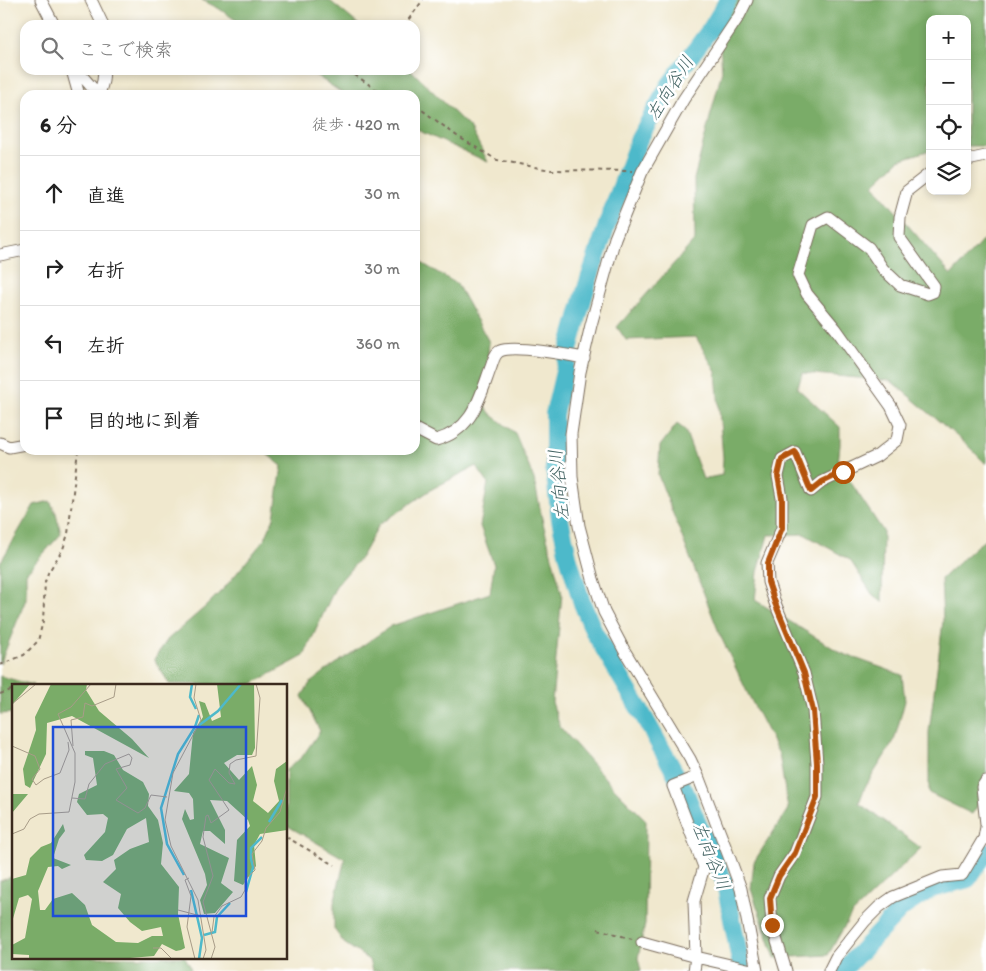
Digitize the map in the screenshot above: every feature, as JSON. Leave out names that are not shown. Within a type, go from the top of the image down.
[{"type":"street","points":[[41,0],[51,20]]},
{"type":"street","points":[[91,0],[101,20]]},
{"type":"street","points":[[642,942],[757,971],[741,889],[698,776],[690,759],[624,650],[604,612],[592,579],[579,526],[572,477],[571,434],[580,372],[615,238],[642,172],[683,100],[739,16],[747,0]]},
{"type":"street","points":[[73,75],[78,90]]},
{"type":"street","points":[[81,75],[94,90]]},
{"type":"street","points":[[100,90],[104,75]]},
{"type":"street","points":[[971,159],[986,156]]},
{"type":"street","points":[[786,971],[772,925],[770,898],[779,876],[795,853],[817,797],[817,763],[813,711],[804,673],[768,582],[768,563],[782,528],[782,498],[778,476],[782,459],[795,452],[811,491],[822,482],[877,456],[897,440],[900,428],[891,406],[836,329],[807,294],[798,275],[813,225],[828,217],[869,248],[883,269],[900,285],[928,294],[933,292],[934,286],[899,237],[900,217],[907,191],[926,176]]},
{"type":"street","points":[[0,255],[20,251]]},
{"type":"street","points":[[420,432],[436,440],[446,437],[461,428],[471,417],[479,401],[494,357],[501,351],[523,349],[584,358]]},
{"type":"street","points":[[0,444],[9,447],[20,445]]},
{"type":"street","points":[[694,971],[696,957],[694,901],[704,867],[673,786],[698,776]]},
{"type":"street","points":[[829,971],[836,957],[864,921],[879,907],[893,897],[942,877],[962,875],[984,838],[986,825],[982,787],[986,781]]},
{"type":"path","points":[[408,20],[423,0]]},
{"type":"path","points":[[355,75],[377,90]]},
{"type":"path","points":[[420,109],[457,136],[497,160],[552,170],[642,172]]},
{"type":"path","points":[[0,665],[24,655],[38,641],[43,621],[45,582],[48,573],[63,549],[68,534],[77,455]]},
{"type":"path","points":[[0,694],[12,690]]},
{"type":"path","points":[[288,838],[335,865]]},
{"type":"path","points":[[598,930],[642,942]]},
{"type":"green space","points":[[202,0],[329,0],[353,20],[236,20]]},
{"type":"green space","points":[[737,0],[986,0],[986,146],[971,146],[971,15],[926,15],[926,151],[899,160],[873,185],[951,275],[986,237],[986,464],[965,443],[891,381],[803,373],[797,388],[840,427],[838,463],[883,531],[882,602],[872,594],[850,560],[804,534],[768,535],[758,572],[755,600],[841,653],[902,675],[905,701],[894,741],[865,787],[859,803],[921,848],[851,915],[828,955],[775,958],[751,889],[754,862],[788,809],[779,754],[720,635],[658,475],[660,446],[677,424],[685,430],[703,479],[722,475],[723,458],[716,372],[696,337],[626,340],[617,327],[695,240],[694,179],[722,71],[719,30]]},
{"type":"green space","points":[[315,75],[416,75],[471,129],[488,162],[420,131],[420,90],[338,90]]},
{"type":"green space","points":[[420,262],[457,284],[489,342],[484,406],[515,433],[534,479],[543,523],[562,594],[552,702],[560,727],[612,786],[646,820],[645,924],[638,958],[641,971],[372,971],[369,960],[344,943],[334,929],[334,903],[345,859],[288,826],[288,768],[302,757],[320,731],[302,696],[310,683],[391,626],[490,593],[494,565],[480,526],[488,483],[476,466],[432,489],[379,525],[361,557],[336,586],[304,656],[252,684],[169,684],[154,659],[168,639],[227,585],[265,539],[274,518],[282,466],[268,455],[420,455]]},
{"type":"green space","points":[[50,501],[56,513],[61,534],[26,573],[26,599],[0,664],[0,563],[34,505]]},
{"type":"green space","points":[[986,539],[986,793],[972,814],[929,793],[929,732],[943,621],[941,579]]},
{"type":"green space","points":[[0,676],[29,684],[12,684],[12,713],[0,714]]},
{"type":"green space","points":[[12,877],[12,958],[186,958],[191,971],[0,971],[0,881]]},
{"type":"waterway","name":"左向谷川","points":[[728,0],[712,27],[670,84],[639,139],[609,219],[587,285],[554,414],[554,467],[560,519],[568,556],[582,603],[594,632],[685,791],[725,883],[742,971]]},
{"type":"waterway","points":[[842,971],[902,908],[931,889],[968,879],[986,852]]},
{"type":"route","points":[[772,925],[770,898],[779,876],[795,853],[817,797],[817,763],[813,711],[804,673],[768,582],[768,563],[782,528],[782,498],[778,476],[782,459],[795,452],[811,491],[822,482],[843,472]]}]
